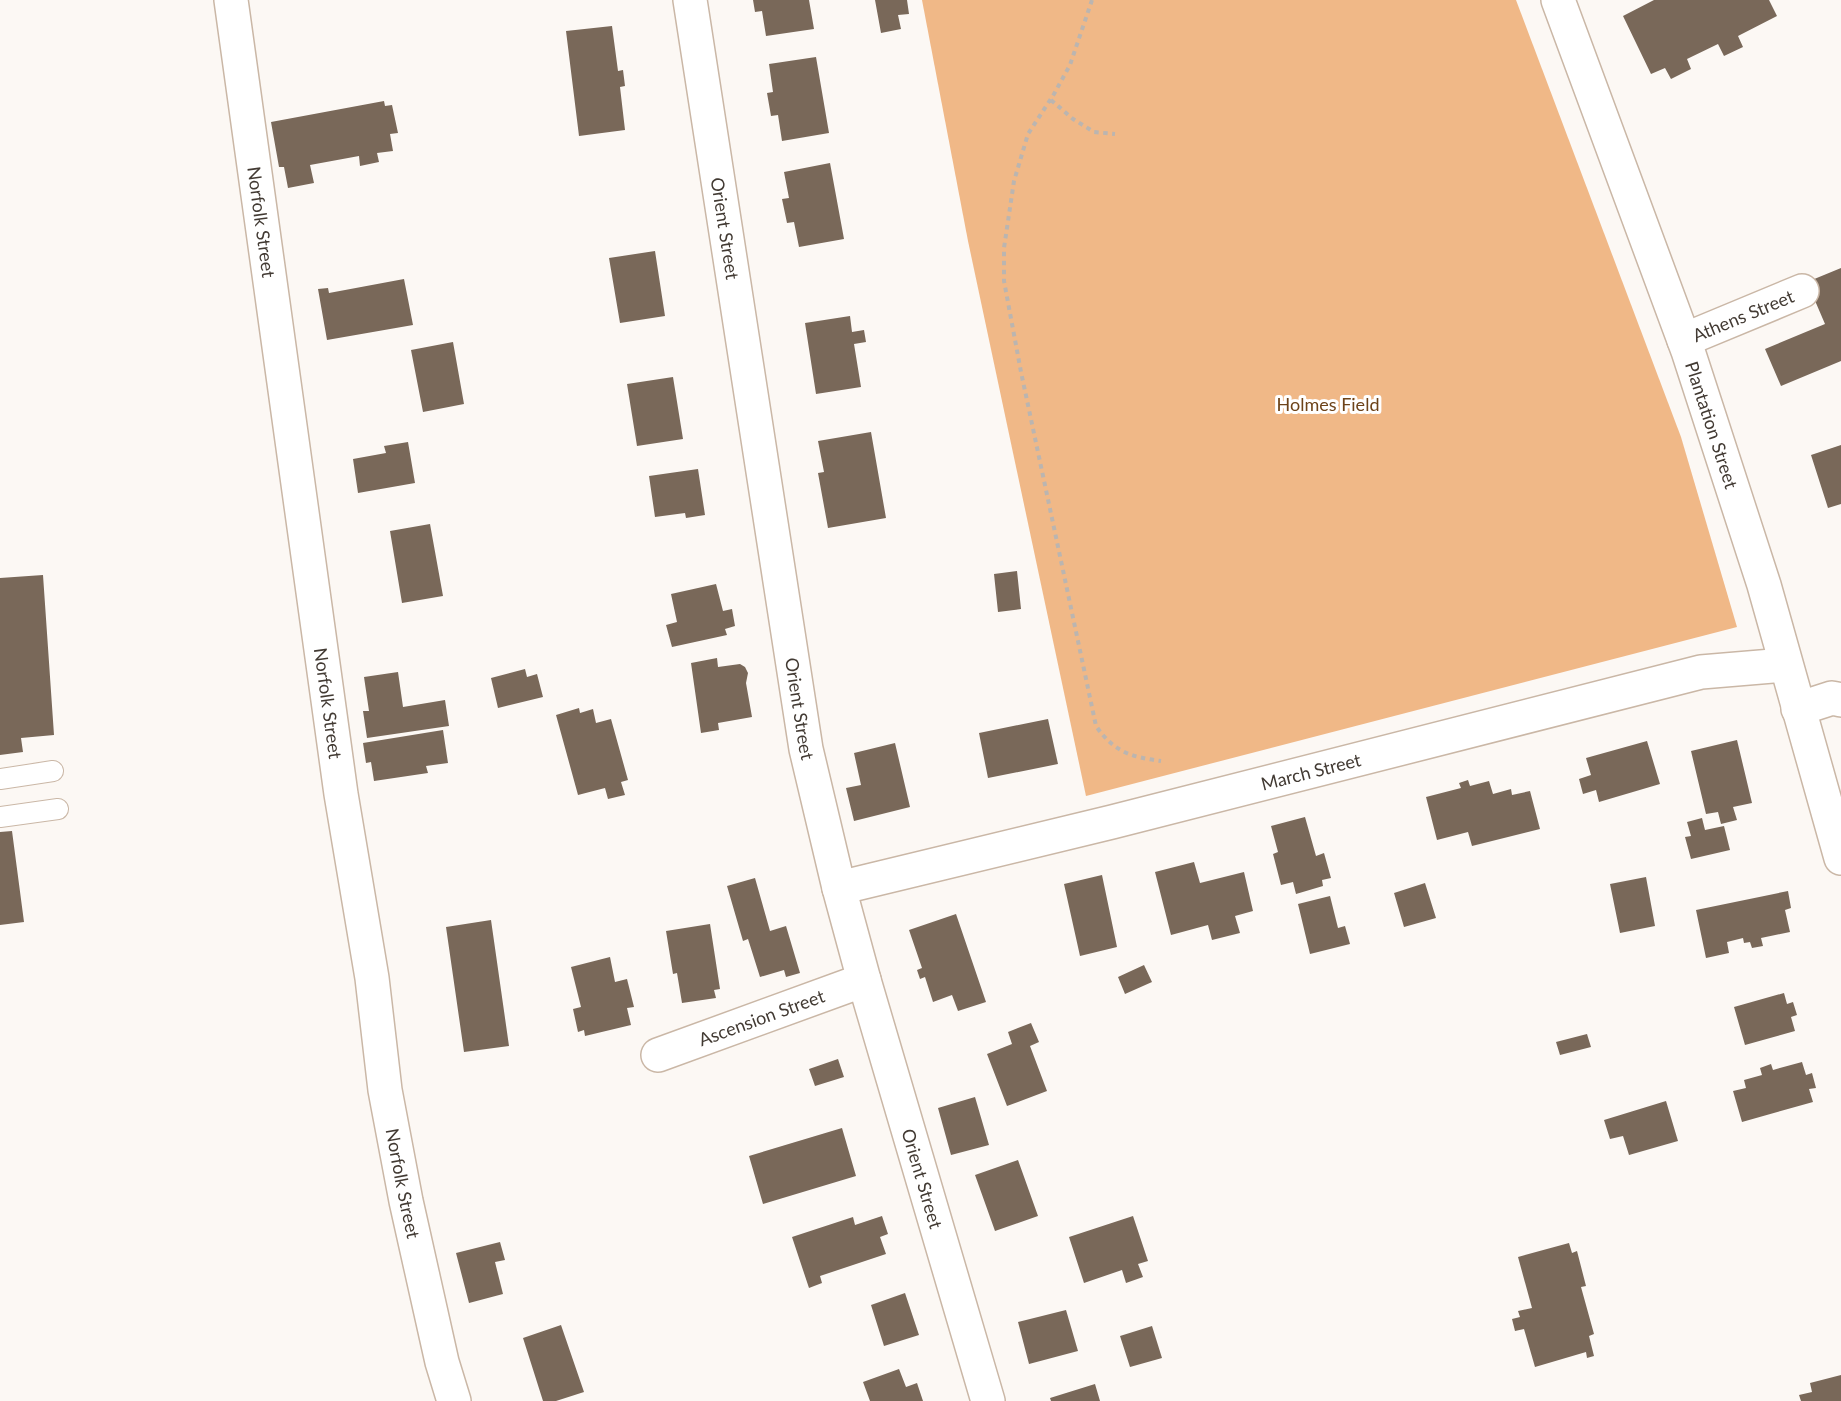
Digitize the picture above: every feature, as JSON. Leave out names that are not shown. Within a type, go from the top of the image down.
[{"type":"street","name":"Norfolk Street","points":[[231,0],[341,794],[372,978],[385,1090],[406,1201],[442,1362],[454,1401]]},
{"type":"street","name":"Orient Street","points":[[690,0],[806,749],[839,888],[864,980],[988,1401]]},
{"type":"street","name":"Plantation Street","points":[[1558,0],[1684,340],[1764,585],[1841,858]]},
{"type":"street","name":"Athens Street","points":[[1684,340],[1802,291]]},
{"type":"street","name":"March Street","points":[[839,888],[1090,828],[1701,672],[1785,665]]},
{"type":"street","points":[[1798,709],[1832,698],[1841,700]]},
{"type":"street","name":"Ascension Street","points":[[657,1055],[864,980]]},
{"type":"lane","points":[[0,779],[53,771]]},
{"type":"lane","points":[[0,817],[58,809]]},
{"type":"path","points":[[1092,0],[1070,65],[1051,100],[1028,134],[1014,181],[1004,248],[1004,281],[1096,726],[1106,740],[1118,749],[1135,757],[1161,761]]},
{"type":"path","points":[[1051,100],[1073,119],[1094,132],[1115,134]]},
{"type":"green space","name":"Holmes Field","points":[[922,0],[1516,0],[1681,437],[1737,627],[1086,796],[968,241]]},
{"type":"building","points":[[753,0],[809,0],[814,29],[766,36],[762,11],[755,12]]},
{"type":"building","points":[[875,0],[907,0],[909,14],[898,15],[901,29],[881,33]]},
{"type":"building","points":[[1654,0],[1769,0],[1777,16],[1738,36],[1743,47],[1724,56],[1718,44],[1687,59],[1691,69],[1671,79],[1665,68],[1651,74],[1623,16]]},
{"type":"building","points":[[612,26],[618,71],[623,70],[625,86],[620,87],[625,130],[579,136],[566,31]]},
{"type":"building","points":[[816,57],[829,133],[782,141],[778,115],[771,116],[767,93],[773,92],[769,64]]},
{"type":"building","points":[[384,101],[385,106],[392,105],[398,133],[390,134],[393,151],[377,153],[379,162],[360,166],[359,156],[310,165],[314,183],[288,188],[284,167],[279,167],[271,122]]},
{"type":"building","points":[[830,163],[844,239],[799,247],[794,222],[787,223],[782,199],[789,198],[784,172]]},
{"type":"building","points":[[655,251],[665,316],[620,323],[609,258]]},
{"type":"building","points":[[1841,268],[1841,361],[1781,386],[1765,349],[1825,324],[1807,282]]},
{"type":"building","points":[[404,279],[413,325],[327,340],[318,289],[328,288],[329,293]]},
{"type":"building","points":[[850,316],[852,332],[864,330],[866,342],[854,344],[861,387],[816,394],[805,323]]},
{"type":"building","points":[[453,342],[464,404],[423,412],[411,350]]},
{"type":"building","points":[[673,377],[683,439],[637,446],[627,384]]},
{"type":"building","points":[[871,432],[886,518],[828,528],[818,473],[824,472],[818,441]]},
{"type":"building","points":[[408,442],[415,483],[358,493],[353,459],[386,453],[384,446]]},
{"type":"building","points":[[1841,445],[1841,504],[1828,508],[1811,455]]},
{"type":"building","points":[[698,469],[705,515],[686,518],[685,513],[655,517],[649,476]]},
{"type":"building","points":[[430,524],[443,596],[402,603],[390,531]]},
{"type":"building","points":[[1017,571],[1021,609],[998,612],[994,574]]},
{"type":"building","points":[[43,575],[54,735],[21,738],[23,752],[0,755],[0,578]]},
{"type":"building","points":[[716,584],[723,611],[732,609],[735,626],[725,629],[727,635],[672,647],[666,625],[677,622],[671,594]]},
{"type":"building","points":[[717,658],[718,667],[740,664],[745,667],[748,673],[746,683],[752,717],[718,723],[719,730],[701,733],[691,663]]},
{"type":"building","points":[[525,669],[527,677],[537,674],[543,697],[498,708],[491,678]]},
{"type":"building","points":[[398,672],[403,707],[445,700],[449,726],[367,738],[363,711],[369,711],[364,677]]},
{"type":"building","points":[[579,708],[580,713],[593,709],[596,723],[611,719],[628,780],[621,782],[625,795],[608,799],[605,788],[578,795],[556,715]]},
{"type":"building","points":[[1048,719],[1058,764],[988,778],[979,733]]},
{"type":"building","points":[[443,730],[448,763],[426,766],[428,773],[374,781],[371,762],[366,763],[363,743]]},
{"type":"building","points":[[1737,740],[1752,803],[1733,807],[1737,820],[1721,824],[1718,812],[1706,814],[1691,751]]},
{"type":"building","points":[[1647,741],[1660,784],[1599,802],[1596,790],[1583,794],[1579,779],[1591,775],[1586,758]]},
{"type":"building","points":[[895,743],[910,807],[854,821],[846,788],[861,785],[854,753]]},
{"type":"building","points":[[1468,780],[1470,786],[1489,781],[1493,794],[1511,789],[1512,795],[1530,791],[1540,829],[1472,846],[1468,832],[1437,840],[1426,797],[1461,788],[1459,783]]},
{"type":"building","points":[[1305,817],[1316,856],[1324,853],[1331,878],[1322,880],[1323,886],[1296,894],[1293,882],[1281,885],[1273,854],[1278,852],[1271,826]]},
{"type":"building","points":[[1702,818],[1705,830],[1724,826],[1730,850],[1691,859],[1685,837],[1691,836],[1687,822]]},
{"type":"building","points":[[12,831],[24,922],[0,925],[0,832]]},
{"type":"building","points":[[1194,862],[1200,883],[1244,872],[1253,911],[1235,916],[1240,933],[1212,940],[1208,925],[1171,935],[1155,872]]},
{"type":"building","points":[[1102,875],[1117,947],[1080,956],[1064,884]]},
{"type":"building","points":[[1646,877],[1655,926],[1620,933],[1610,884]]},
{"type":"building","points":[[755,878],[770,931],[786,926],[800,973],[786,977],[784,970],[760,977],[748,939],[743,941],[727,886]]},
{"type":"building","points":[[1425,883],[1436,918],[1404,927],[1394,893]]},
{"type":"building","points":[[1788,891],[1791,908],[1785,910],[1790,932],[1761,938],[1763,946],[1752,948],[1750,942],[1744,943],[1743,938],[1727,942],[1729,953],[1706,958],[1696,910]]},
{"type":"building","points":[[1330,896],[1338,928],[1345,926],[1350,944],[1310,954],[1298,904]]},
{"type":"building","points":[[956,914],[986,1002],[958,1011],[952,995],[933,1002],[925,977],[920,979],[917,970],[922,968],[909,930]]},
{"type":"building","points":[[491,920],[509,1046],[464,1052],[446,927]]},
{"type":"building","points":[[710,924],[720,989],[714,990],[716,998],[682,1003],[677,973],[673,974],[666,931]]},
{"type":"building","points":[[610,957],[615,982],[627,979],[634,1007],[627,1008],[631,1025],[585,1036],[584,1030],[578,1032],[573,1009],[581,1007],[571,967]]},
{"type":"building","points":[[1144,965],[1152,982],[1125,994],[1118,977]]},
{"type":"building","points":[[1784,993],[1787,1004],[1793,1002],[1797,1015],[1791,1017],[1795,1031],[1745,1045],[1734,1007]]},
{"type":"building","points":[[1031,1023],[1039,1042],[1030,1046],[1047,1091],[1007,1106],[987,1054],[1012,1044],[1008,1032]]},
{"type":"building","points":[[1587,1034],[1591,1047],[1560,1055],[1556,1042]]},
{"type":"building","points":[[838,1059],[844,1077],[815,1086],[809,1069]]},
{"type":"building","points":[[1802,1062],[1806,1075],[1812,1073],[1816,1088],[1809,1089],[1813,1102],[1742,1122],[1733,1091],[1746,1088],[1744,1080],[1762,1075],[1760,1068],[1771,1064],[1773,1070]]},
{"type":"building","points":[[975,1097],[989,1145],[951,1155],[938,1108]]},
{"type":"building","points":[[1666,1101],[1678,1141],[1629,1155],[1623,1136],[1610,1139],[1604,1120]]},
{"type":"building","points":[[842,1128],[856,1176],[763,1204],[749,1156]]},
{"type":"building","points":[[1018,1160],[1038,1216],[995,1231],[975,1175]]},
{"type":"building","points":[[882,1216],[888,1234],[880,1237],[886,1254],[820,1276],[822,1283],[809,1288],[792,1237],[853,1217],[855,1225]]},
{"type":"building","points":[[1133,1216],[1148,1261],[1138,1264],[1143,1277],[1126,1283],[1122,1270],[1084,1283],[1069,1237]]},
{"type":"building","points":[[500,1242],[505,1260],[495,1262],[503,1294],[469,1303],[456,1253]]},
{"type":"building","points":[[1569,1243],[1572,1253],[1577,1251],[1586,1286],[1581,1287],[1594,1334],[1589,1336],[1594,1356],[1587,1358],[1586,1352],[1535,1367],[1524,1329],[1515,1331],[1512,1319],[1520,1317],[1518,1311],[1532,1308],[1518,1257]]},
{"type":"building","points":[[905,1293],[919,1335],[884,1346],[871,1305]]},
{"type":"building","points":[[1066,1310],[1078,1351],[1029,1364],[1018,1322]]},
{"type":"building","points":[[561,1325],[584,1392],[556,1401],[543,1401],[523,1338]]},
{"type":"building","points":[[1152,1326],[1162,1358],[1130,1367],[1120,1336]]},
{"type":"building","points":[[899,1369],[906,1387],[917,1383],[923,1401],[870,1401],[863,1382]]},
{"type":"building","points":[[1841,1375],[1841,1401],[1801,1401],[1799,1395],[1812,1392],[1810,1383]]},
{"type":"building","points":[[1095,1384],[1100,1401],[1051,1401],[1050,1398]]}]
